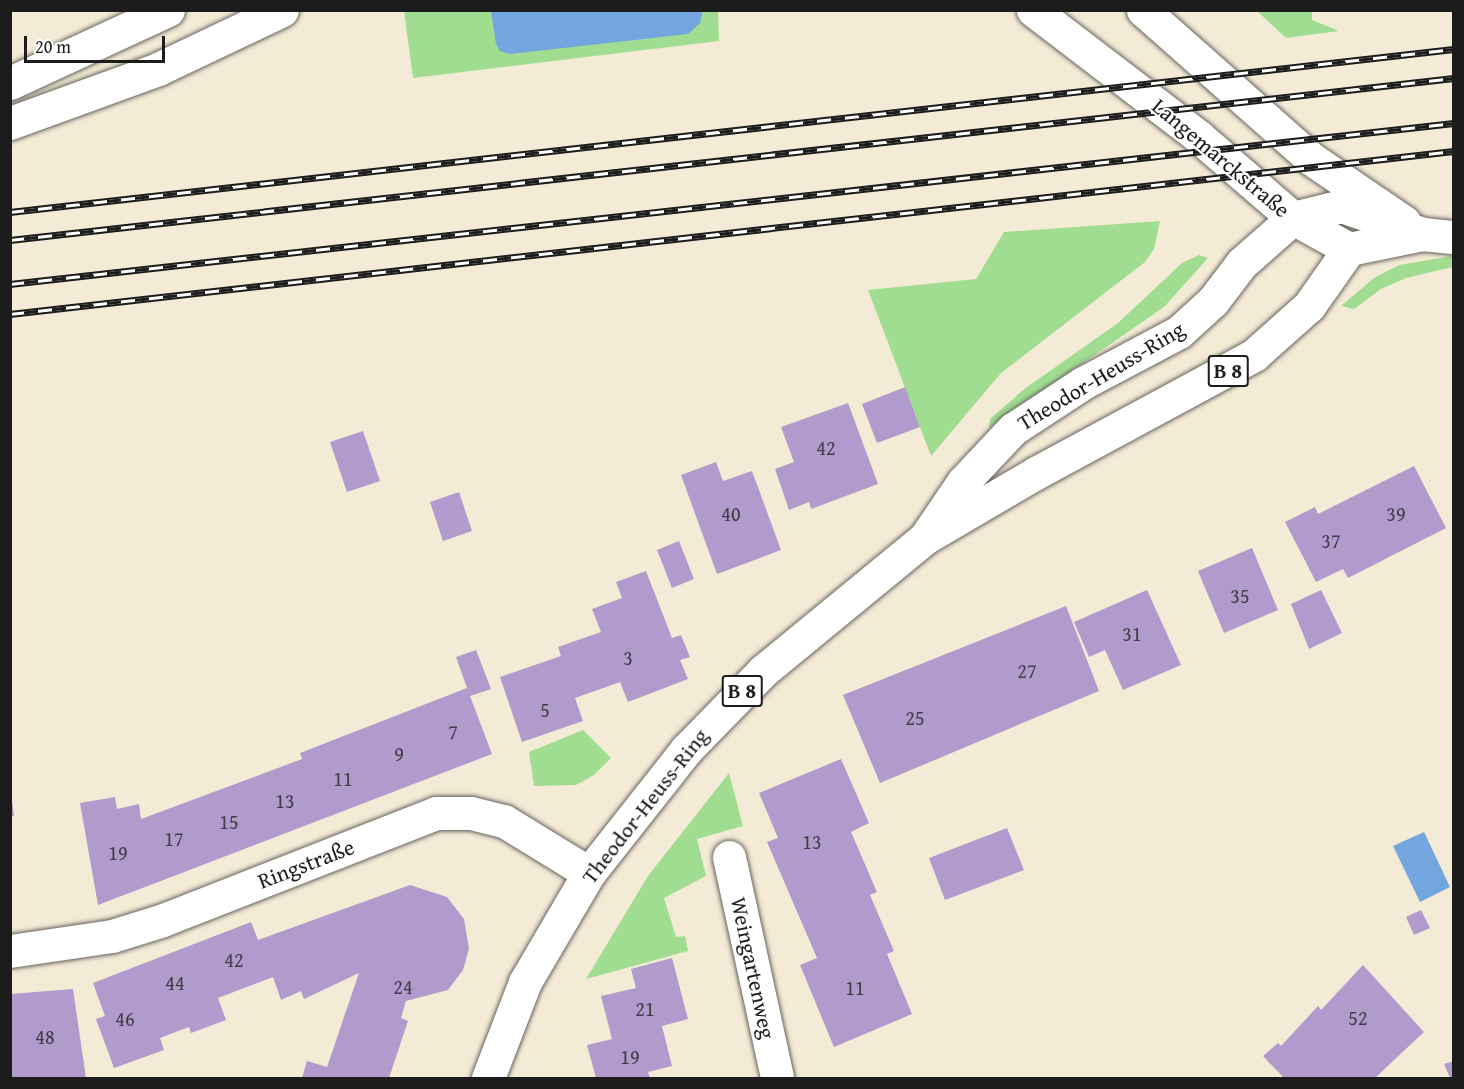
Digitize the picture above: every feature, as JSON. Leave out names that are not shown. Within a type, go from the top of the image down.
[{"type":"main road","points":[[10,83],[168,10]]},
{"type":"main road","points":[[10,123],[158,69],[282,10]]},
{"type":"main road","name":"Langemarckstraße","points":[[1032,10],[1199,137],[1293,218],[1349,249]]},
{"type":"main road","points":[[1143,10],[1326,171],[1438,236]]},
{"type":"main road","points":[[1326,171],[1341,206],[1349,249],[1438,236]]},
{"type":"main road","points":[[1341,206],[1438,236]]},
{"type":"main road","name":"Theodor-Heuss-Ring","points":[[925,538],[952,495],[1013,429],[1083,383],[1179,332],[1213,301],[1242,263],[1293,218],[1341,206]]},
{"type":"main road","name":"Theodor-Heuss-Ring","points":[[488,1078],[525,982],[589,873],[648,795],[717,714],[809,631],[925,538],[1036,473],[1254,355],[1309,306],[1349,249]]},
{"type":"main road","name":"Ringstraße","points":[[10,951],[112,936],[163,920],[436,813],[471,813],[504,821],[589,873]]},
{"type":"main road","name":"Weingartenweg","points":[[729,857],[777,1078]]},
{"type":"green space","points":[[404,11],[718,11],[719,41],[413,78]]},
{"type":"green space","points":[[1257,11],[1312,11],[1312,20],[1339,31],[1286,38]]},
{"type":"green space","points":[[1160,221],[1154,249],[1145,262],[1001,373],[931,456],[868,290],[976,279],[1004,232]]},
{"type":"green space","points":[[1199,255],[1208,258],[1164,307],[989,428],[990,419],[1023,390],[1118,323],[1182,263]]},
{"type":"green space","points":[[1453,256],[1453,267],[1406,278],[1381,289],[1354,309],[1341,306],[1374,278],[1399,265]]},
{"type":"green space","points":[[583,730],[611,758],[594,775],[576,785],[534,786],[529,752]]},
{"type":"green space","points":[[729,773],[743,826],[697,839],[706,876],[664,898],[676,937],[685,936],[688,951],[586,979],[648,876]]},
{"type":"water","points":[[703,10],[700,23],[688,34],[510,54],[500,51],[496,44],[491,11]]},
{"type":"water","points":[[1424,832],[1450,887],[1420,902],[1393,846]]},
{"type":"building","points":[[905,387],[920,427],[877,443],[862,404]]},
{"type":"building","points":[[848,403],[878,484],[811,509],[809,502],[789,510],[775,469],[794,462],[781,427]]},
{"type":"building","points":[[363,431],[380,481],[347,492],[330,442]]},
{"type":"building","points":[[716,462],[723,481],[752,471],[781,550],[717,574],[681,475]]},
{"type":"building","points":[[1414,466],[1446,528],[1348,578],[1343,569],[1316,582],[1285,522],[1315,507],[1318,514]]},
{"type":"building","points":[[459,492],[472,531],[443,541],[430,502]]},
{"type":"building","points":[[679,541],[694,579],[672,588],[657,550]]},
{"type":"building","points":[[1252,548],[1278,610],[1224,633],[1198,571]]},
{"type":"building","points":[[646,571],[672,638],[681,635],[690,657],[680,660],[688,679],[628,702],[620,682],[575,698],[583,721],[522,742],[500,677],[561,656],[558,647],[601,632],[592,609],[622,598],[616,582]]},
{"type":"building","points":[[1147,590],[1181,665],[1123,690],[1105,650],[1089,657],[1074,622]]},
{"type":"building","points":[[1321,590],[1342,633],[1309,649],[1291,604]]},
{"type":"building","points":[[1066,606],[1099,691],[880,783],[843,695]]},
{"type":"building","points":[[476,650],[491,689],[470,696],[492,754],[98,905],[80,803],[115,797],[117,809],[139,804],[141,819],[302,759],[300,753],[467,688],[456,657]]},
{"type":"building","points":[[841,759],[869,823],[851,832],[877,892],[870,895],[894,951],[887,954],[912,1014],[834,1047],[800,965],[817,958],[767,842],[778,838],[759,793]]},
{"type":"building","points":[[12,801],[14,816],[10,817],[10,802]]},
{"type":"building","points":[[1007,828],[1024,870],[945,900],[929,858]]},
{"type":"building","points":[[410,885],[447,897],[464,919],[469,949],[463,970],[448,990],[406,1001],[401,1018],[408,1021],[389,1078],[302,1078],[307,1061],[327,1067],[359,973],[304,999],[301,991],[281,1000],[273,977],[218,998],[226,1020],[191,1033],[189,1027],[160,1038],[164,1050],[114,1068],[96,1019],[105,1016],[93,983],[251,922],[258,940]]},
{"type":"building","points":[[1421,910],[1430,928],[1414,935],[1406,917]]},
{"type":"building","points":[[672,958],[688,1019],[662,1026],[672,1066],[648,1072],[650,1078],[596,1078],[587,1045],[612,1039],[601,996],[636,988],[631,969]]},
{"type":"building","points":[[1363,965],[1424,1032],[1375,1078],[1284,1078],[1263,1056],[1278,1043],[1281,1046],[1318,1006],[1321,1010]]},
{"type":"building","points":[[73,989],[86,1078],[10,1078],[10,994]]},
{"type":"building","points":[[1454,1061],[1454,1078],[1450,1078],[1444,1064]]},
{"type":"railway","points":[[10,212],[1454,49]]},
{"type":"railway","points":[[10,240],[1454,78]]},
{"type":"railway","points":[[10,284],[1454,123]]},
{"type":"railway","points":[[10,314],[1454,151]]}]
